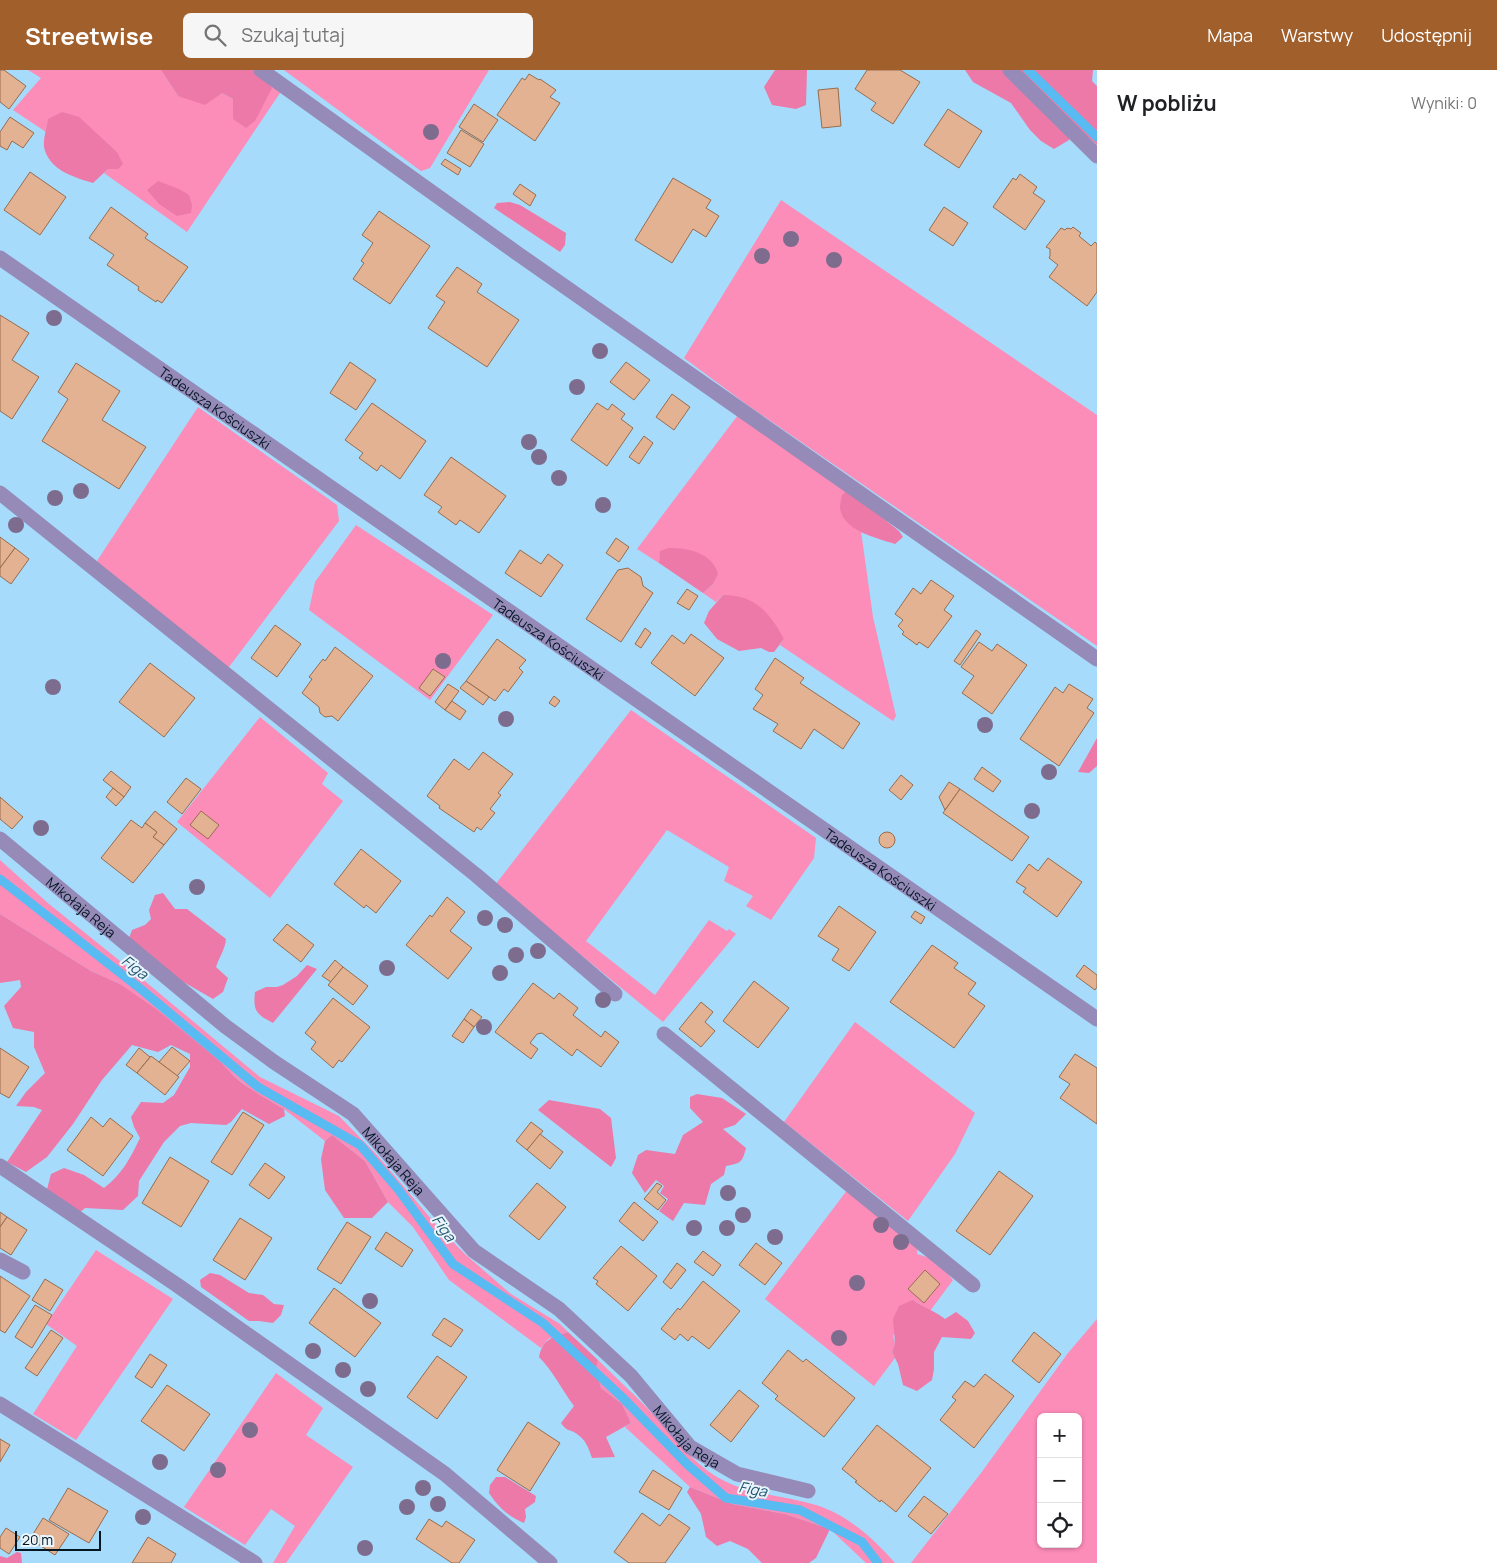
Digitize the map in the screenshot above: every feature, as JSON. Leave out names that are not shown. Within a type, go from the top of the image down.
[{"type":"street","points":[[261,70],[512,251],[1097,659]]},
{"type":"street","points":[[1010,70],[1097,156]]},
{"type":"street","name":"Tadeusza Kościuszki","points":[[0,258],[1097,1019]]},
{"type":"street","points":[[0,493],[469,870],[615,994]]},
{"type":"street","name":"Mikołaja Reja","points":[[0,839],[225,1026],[274,1062],[353,1114],[474,1251],[559,1309],[631,1376],[690,1447],[737,1474],[808,1491]]},
{"type":"street","points":[[664,1034],[973,1285]]},
{"type":"street","points":[[0,1166],[185,1290],[445,1474],[550,1563]]},
{"type":"street","points":[[0,1260],[23,1272]]},
{"type":"street","points":[[0,1404],[251,1562]]},
{"type":"shaded area","points":[[28,70],[161,70],[178,96],[222,93],[233,99],[233,119],[264,77],[282,90],[187,232],[104,173],[117,152],[101,138],[47,126],[46,132],[13,110],[41,78]]},
{"type":"shaded area","points":[[161,70],[253,70],[264,77],[272,88],[255,121],[246,128],[233,119],[233,99],[222,93],[205,105],[178,96]]},
{"type":"shaded area","points":[[284,70],[489,70],[430,168],[421,171]]},
{"type":"shaded area","points":[[775,70],[807,70],[806,105],[796,109],[772,105],[764,87]]},
{"type":"shaded area","points":[[965,70],[1093,70],[1092,81],[1097,86],[1097,145],[1075,125],[1069,140],[1054,149],[1041,141],[1030,130],[1011,103],[973,82]]},
{"type":"shaded area","points":[[62,112],[79,117],[117,152],[123,164],[118,169],[108,169],[93,183],[70,175],[56,167],[47,155],[44,140],[48,119]]},
{"type":"shaded area","points":[[158,181],[189,195],[192,205],[191,213],[177,216],[159,204],[147,190]]},
{"type":"shaded area","points":[[781,200],[1097,415],[1097,646],[746,404],[684,358]]},
{"type":"shaded area","points":[[510,202],[520,205],[566,233],[565,245],[560,252],[494,208],[497,203]]},
{"type":"shaded area","points":[[198,407],[337,505],[339,521],[226,671],[95,564]]},
{"type":"shaded area","points":[[738,415],[848,490],[855,528],[861,531],[873,617],[896,716],[893,721],[780,645],[784,639],[723,595],[716,602],[703,593],[713,584],[659,557],[659,563],[637,549]]},
{"type":"shaded area","points":[[848,490],[899,531],[903,537],[895,544],[870,536],[854,528],[842,516],[840,508],[842,495]]},
{"type":"shaded area","points":[[356,525],[493,615],[430,700],[309,610],[315,582]]},
{"type":"shaded area","points":[[669,548],[699,553],[711,561],[718,574],[713,584],[703,593],[659,563],[660,551]]},
{"type":"shaded area","points":[[723,595],[744,598],[753,602],[767,614],[784,639],[774,652],[761,648],[739,651],[717,639],[704,623],[709,611]]},
{"type":"shaded area","points":[[631,710],[816,838],[814,858],[771,920],[746,906],[753,896],[724,881],[729,867],[667,830],[586,941],[655,995],[709,920],[736,934],[663,1022],[495,885]]},
{"type":"shaded area","points":[[260,717],[328,773],[322,784],[343,801],[270,898],[177,822]]},
{"type":"shaded area","points":[[1097,738],[1097,766],[1089,773],[1078,772]]},
{"type":"shaded area","points":[[0,860],[49,904],[260,1077],[339,1116],[377,1155],[437,1226],[466,1255],[511,1294],[560,1324],[568,1332],[548,1339],[541,1348],[449,1280],[413,1227],[388,1202],[365,1161],[332,1135],[325,1141],[284,1109],[255,1093],[228,1071],[221,1062],[120,984],[91,971],[0,914]]},
{"type":"shaded area","points":[[163,893],[175,909],[187,909],[226,939],[216,967],[228,978],[223,992],[213,999],[180,980],[129,938],[132,930],[145,925],[151,919],[149,910],[155,895]]},
{"type":"shaded area","points":[[0,914],[91,971],[120,984],[156,1009],[221,1062],[242,1083],[284,1109],[285,1116],[269,1124],[242,1109],[226,1125],[191,1123],[180,1126],[164,1142],[139,1181],[138,1196],[123,1210],[85,1208],[77,1215],[46,1193],[51,1174],[64,1168],[84,1175],[104,1188],[110,1183],[125,1166],[140,1138],[131,1117],[141,1102],[163,1103],[174,1095],[190,1067],[190,1054],[171,1045],[158,1052],[132,1045],[102,1080],[73,1124],[47,1157],[26,1172],[7,1162],[42,1110],[34,1107],[16,1106],[26,1092],[45,1073],[34,1047],[34,1032],[13,1028],[4,1006],[21,987],[20,980],[0,983]]},
{"type":"shaded area","points":[[307,965],[317,969],[273,1023],[259,1014],[255,1008],[255,992],[266,987],[283,985],[297,976]]},
{"type":"shaded area","points":[[855,1022],[975,1113],[955,1154],[908,1221],[784,1122]]},
{"type":"shaded area","points":[[697,1094],[722,1098],[746,1114],[735,1125],[723,1129],[746,1148],[740,1162],[726,1166],[724,1175],[711,1184],[705,1205],[684,1203],[673,1221],[659,1211],[668,1199],[660,1193],[664,1186],[656,1180],[645,1193],[632,1173],[638,1155],[646,1150],[675,1154],[683,1135],[703,1122],[690,1108],[690,1097]]},
{"type":"shaded area","points":[[549,1100],[600,1109],[611,1118],[616,1158],[611,1167],[538,1110]]},
{"type":"shaded area","points":[[332,1135],[365,1161],[388,1202],[372,1218],[344,1218],[325,1190],[321,1159],[325,1141]]},
{"type":"shaded area","points":[[848,1189],[918,1246],[917,1254],[936,1260],[953,1280],[930,1311],[913,1300],[893,1336],[895,1343],[892,1352],[895,1358],[874,1386],[765,1299]]},
{"type":"shaded area","points":[[96,1250],[173,1299],[76,1440],[33,1414],[77,1346],[46,1324]]},
{"type":"shaded area","points":[[210,1273],[220,1275],[249,1293],[263,1295],[274,1304],[284,1305],[281,1315],[273,1323],[249,1321],[201,1287],[200,1280]]},
{"type":"shaded area","points":[[913,1300],[945,1319],[956,1312],[968,1321],[975,1333],[971,1339],[942,1337],[934,1352],[932,1380],[917,1391],[903,1385],[898,1364],[892,1352],[895,1343],[893,1319],[899,1306]]},
{"type":"shaded area","points":[[1097,1319],[1097,1563],[911,1563],[981,1473],[1068,1353]]},
{"type":"shaded area","points":[[568,1332],[598,1360],[596,1369],[601,1388],[622,1404],[631,1423],[606,1437],[615,1457],[592,1458],[583,1439],[565,1428],[561,1423],[574,1406],[549,1368],[539,1357],[546,1342]]},
{"type":"shaded area","points":[[598,1360],[644,1404],[698,1463],[717,1477],[740,1488],[828,1509],[860,1529],[895,1563],[866,1563],[830,1529],[785,1514],[732,1504],[690,1487],[625,1427],[631,1423],[622,1404],[601,1388],[596,1369]]},
{"type":"shaded area","points":[[276,1373],[323,1408],[306,1435],[353,1467],[286,1563],[273,1563],[295,1526],[271,1509],[245,1545],[184,1507]]},
{"type":"shaded area","points":[[496,1477],[505,1477],[536,1496],[535,1502],[525,1509],[526,1517],[524,1523],[504,1511],[489,1493],[490,1485]]},
{"type":"shaded area","points":[[690,1487],[732,1504],[785,1514],[830,1529],[816,1558],[809,1563],[762,1563],[748,1549],[730,1541],[717,1546],[706,1537],[701,1514],[687,1492]]},
{"type":"shaded area","points":[[17,1552],[21,1553],[22,1563],[0,1563],[0,1556],[7,1558]]},
{"type":"building","points":[[0,70],[4,70],[26,86],[9,109],[0,102]]},
{"type":"building","points":[[867,70],[900,70],[920,82],[893,124],[871,110],[876,103],[855,89]]},
{"type":"building","points":[[529,74],[556,90],[550,97],[560,103],[535,141],[497,115],[522,78],[525,80]]},
{"type":"building","points":[[838,88],[841,126],[822,128],[818,90]]},
{"type":"building","points":[[474,104],[498,120],[483,142],[459,127]]},
{"type":"building","points":[[948,109],[982,131],[959,168],[924,145]]},
{"type":"building","points":[[10,117],[34,133],[23,148],[12,141],[7,150],[0,146],[0,132]]},
{"type":"building","points":[[461,130],[484,144],[470,167],[447,153]]},
{"type":"building","points":[[445,159],[461,169],[458,175],[441,164]]},
{"type":"building","points":[[30,172],[66,197],[40,235],[4,210]]},
{"type":"building","points":[[1020,174],[1037,187],[1033,193],[1045,201],[1025,230],[993,207],[1013,178],[1016,180]]},
{"type":"building","points":[[673,178],[711,200],[706,208],[719,216],[706,237],[693,229],[672,263],[635,240]]},
{"type":"building","points":[[520,184],[536,195],[530,206],[513,194]]},
{"type":"building","points":[[111,207],[148,234],[145,238],[188,267],[162,303],[157,300],[156,302],[138,290],[139,287],[107,265],[114,255],[89,238]]},
{"type":"building","points":[[944,207],[968,223],[953,246],[929,230]]},
{"type":"building","points":[[379,211],[430,246],[390,304],[353,279],[364,263],[361,261],[373,243],[362,235]]},
{"type":"building","points":[[1073,227],[1081,233],[1079,236],[1091,246],[1095,242],[1097,244],[1097,292],[1087,306],[1049,277],[1058,265],[1049,258],[1050,249],[1046,247],[1061,228],[1065,230]]},
{"type":"building","points":[[457,267],[482,284],[477,292],[519,320],[487,367],[428,328],[445,302],[436,296]]},
{"type":"building","points":[[0,315],[29,333],[12,360],[39,377],[12,419],[0,411]]},
{"type":"building","points":[[350,362],[376,380],[356,410],[330,393]]},
{"type":"building","points":[[626,362],[650,380],[634,400],[610,382]]},
{"type":"building","points":[[76,363],[120,391],[102,420],[146,447],[119,489],[42,441],[68,399],[58,392]]},
{"type":"building","points":[[672,394],[690,407],[674,430],[656,417]]},
{"type":"building","points":[[372,403],[426,441],[400,479],[381,465],[377,471],[359,458],[363,453],[345,440]]},
{"type":"building","points":[[597,403],[608,410],[612,404],[625,414],[621,419],[633,428],[607,466],[571,440]]},
{"type":"building","points":[[644,436],[653,443],[639,464],[629,457]]},
{"type":"building","points":[[451,457],[506,496],[479,533],[460,520],[456,525],[438,512],[442,507],[424,495]]},
{"type":"building","points":[[0,537],[15,548],[0,568]]},
{"type":"building","points":[[616,538],[629,547],[619,562],[606,553]]},
{"type":"building","points":[[15,548],[29,559],[11,584],[0,576],[0,568]]},
{"type":"building","points":[[520,550],[541,564],[548,554],[563,565],[541,597],[505,573]]},
{"type":"building","points":[[628,568],[641,577],[643,586],[653,593],[621,642],[586,619],[618,570]]},
{"type":"building","points":[[931,580],[954,596],[944,610],[952,616],[928,648],[919,642],[917,645],[902,634],[904,632],[898,626],[903,620],[895,614],[913,588],[921,594]]},
{"type":"building","points":[[687,589],[698,596],[689,610],[677,603]]},
{"type":"building","points":[[275,625],[301,644],[277,677],[251,658]]},
{"type":"building","points":[[645,628],[651,633],[641,648],[635,644]]},
{"type":"building","points":[[976,630],[981,634],[960,665],[954,661]]},
{"type":"building","points":[[691,634],[724,658],[695,696],[651,663],[672,635],[684,644]]},
{"type":"building","points":[[497,639],[526,660],[519,668],[523,672],[508,692],[504,689],[495,701],[466,681]]},
{"type":"building","points":[[979,642],[992,651],[997,644],[1027,665],[992,714],[962,693],[974,676],[961,667]]},
{"type":"building","points":[[335,647],[373,676],[338,721],[332,716],[325,717],[320,713],[319,707],[302,693],[312,679],[309,677],[323,659],[325,661]]},
{"type":"building","points":[[775,658],[804,678],[800,683],[860,723],[843,749],[814,729],[801,749],[773,731],[778,724],[753,709],[763,695],[755,689]]},
{"type":"building","points":[[150,663],[195,698],[164,737],[119,702]]},
{"type":"building","points":[[433,669],[445,677],[430,696],[419,688]]},
{"type":"building","points":[[466,681],[489,697],[483,705],[460,688]]},
{"type":"building","points":[[448,684],[459,691],[445,710],[435,702]]},
{"type":"building","points":[[1069,684],[1093,699],[1087,708],[1094,713],[1059,766],[1020,739],[1055,687],[1063,693]]},
{"type":"building","points":[[554,696],[560,701],[555,707],[549,703]]},
{"type":"building","points":[[452,701],[466,711],[460,720],[445,710]]},
{"type":"building","points":[[483,752],[513,774],[498,793],[501,795],[490,809],[495,813],[481,830],[477,827],[474,832],[439,808],[440,806],[427,796],[454,759],[469,770]]},
{"type":"building","points":[[982,767],[1001,781],[993,792],[974,779]]},
{"type":"building","points":[[111,771],[131,787],[124,797],[103,780]]},
{"type":"building","points":[[901,775],[913,785],[901,800],[889,790]]},
{"type":"building","points":[[186,778],[201,789],[182,814],[167,802]]},
{"type":"building","points":[[949,782],[960,789],[945,810],[939,797]]},
{"type":"building","points":[[113,788],[124,797],[116,806],[106,797]]},
{"type":"building","points":[[960,789],[1029,837],[1012,861],[943,813]]},
{"type":"building","points":[[0,797],[23,817],[12,829],[0,819]]},
{"type":"building","points":[[155,811],[177,829],[164,845],[153,837],[157,832],[145,823]]},
{"type":"building","points":[[201,811],[219,825],[208,839],[190,825]]},
{"type":"building","points":[[131,820],[142,828],[145,823],[157,832],[153,837],[164,845],[133,883],[101,858]]},
{"type":"building","points":[[884,832],[890,832],[895,837],[893,846],[884,848],[879,843],[879,837]]},
{"type":"building","points":[[361,849],[401,881],[376,913],[366,905],[364,908],[334,884]]},
{"type":"building","points":[[1048,858],[1082,882],[1057,917],[1023,892],[1026,888],[1016,882],[1029,864],[1038,871]]},
{"type":"building","points":[[447,897],[465,912],[450,931],[472,948],[448,979],[406,945],[430,915],[432,917]]},
{"type":"building","points":[[839,906],[876,932],[849,971],[832,960],[839,949],[818,936]]},
{"type":"building","points":[[915,911],[925,917],[921,924],[911,917]]},
{"type":"building","points":[[287,924],[314,945],[301,962],[273,940]]},
{"type":"building","points":[[932,945],[958,963],[954,968],[976,983],[968,994],[985,1006],[954,1048],[890,1002]]},
{"type":"building","points":[[335,960],[343,967],[331,982],[322,976]]},
{"type":"building","points":[[1084,965],[1097,975],[1097,987],[1095,990],[1076,976]]},
{"type":"building","points":[[343,967],[368,986],[353,1005],[328,985]]},
{"type":"building","points":[[754,981],[789,1008],[758,1048],[723,1021]]},
{"type":"building","points":[[533,983],[554,999],[559,993],[578,1008],[573,1015],[601,1037],[605,1031],[619,1042],[601,1067],[577,1049],[572,1056],[542,1033],[537,1034],[530,1043],[538,1049],[531,1059],[495,1032]]},
{"type":"building","points":[[333,998],[370,1027],[342,1062],[339,1060],[333,1068],[311,1049],[316,1042],[305,1033]]},
{"type":"building","points":[[701,1002],[713,1012],[705,1022],[715,1031],[701,1047],[679,1029]]},
{"type":"building","points":[[471,1009],[482,1017],[474,1027],[464,1019]]},
{"type":"building","points":[[464,1019],[474,1027],[463,1043],[452,1036]]},
{"type":"building","points":[[172,1047],[190,1061],[177,1076],[159,1062]]},
{"type":"building","points":[[0,1048],[29,1067],[9,1098],[0,1093]]},
{"type":"building","points":[[139,1048],[150,1057],[137,1073],[126,1065]]},
{"type":"building","points":[[1075,1054],[1097,1068],[1097,1124],[1060,1098],[1070,1084],[1059,1077]]},
{"type":"building","points":[[151,1056],[179,1077],[165,1095],[137,1073]]},
{"type":"building","points":[[243,1112],[264,1125],[232,1175],[211,1162]]},
{"type":"building","points":[[91,1117],[103,1127],[110,1118],[133,1136],[103,1176],[67,1150]]},
{"type":"building","points":[[531,1122],[543,1131],[527,1150],[516,1141]]},
{"type":"building","points":[[540,1134],[563,1152],[550,1169],[527,1150]]},
{"type":"building","points":[[170,1157],[209,1181],[181,1227],[142,1203]]},
{"type":"building","points":[[265,1163],[285,1177],[269,1199],[249,1185]]},
{"type":"building","points":[[999,1171],[1033,1196],[990,1255],[956,1231]]},
{"type":"building","points":[[537,1183],[566,1207],[539,1240],[509,1216]]},
{"type":"building","points":[[657,1183],[662,1186],[657,1192],[666,1200],[658,1210],[644,1199]]},
{"type":"building","points":[[634,1202],[658,1222],[643,1241],[619,1221]]},
{"type":"building","points":[[0,1212],[7,1217],[0,1227]]},
{"type":"building","points":[[7,1217],[27,1230],[11,1255],[0,1248],[0,1227]]},
{"type":"building","points":[[240,1218],[272,1238],[245,1280],[213,1260]]},
{"type":"building","points":[[347,1222],[371,1237],[341,1284],[317,1269]]},
{"type":"building","points":[[386,1232],[413,1250],[402,1267],[375,1249]]},
{"type":"building","points":[[756,1243],[782,1263],[765,1285],[739,1265]]},
{"type":"building","points":[[621,1246],[657,1276],[628,1311],[596,1284],[598,1281],[593,1278]]},
{"type":"building","points":[[703,1251],[721,1265],[713,1276],[694,1262]]},
{"type":"building","points":[[677,1263],[686,1270],[671,1289],[663,1282]]},
{"type":"building","points":[[925,1270],[940,1284],[924,1303],[908,1289]]},
{"type":"building","points":[[0,1276],[30,1296],[5,1333],[0,1330]]},
{"type":"building","points":[[45,1279],[63,1290],[50,1311],[32,1300]]},
{"type":"building","points":[[703,1281],[740,1311],[709,1349],[692,1336],[688,1341],[680,1334],[675,1340],[661,1329],[678,1308],[680,1310]]},
{"type":"building","points":[[334,1288],[381,1323],[355,1357],[309,1323]]},
{"type":"building","points":[[35,1305],[52,1315],[32,1348],[15,1337]]},
{"type":"building","points":[[444,1318],[463,1330],[451,1347],[432,1335]]},
{"type":"building","points":[[51,1330],[63,1338],[37,1376],[25,1368]]},
{"type":"building","points":[[1034,1332],[1061,1354],[1039,1383],[1012,1361]]},
{"type":"building","points":[[788,1350],[803,1362],[806,1359],[855,1398],[824,1437],[775,1399],[778,1396],[762,1383]]},
{"type":"building","points":[[150,1354],[167,1365],[152,1388],[135,1377]]},
{"type":"building","points":[[437,1356],[467,1377],[437,1419],[407,1397]]},
{"type":"building","points":[[985,1374],[1014,1396],[974,1448],[940,1420],[956,1400],[952,1397],[965,1381],[974,1387]]},
{"type":"building","points":[[167,1385],[210,1414],[184,1451],[141,1421]]},
{"type":"building","points":[[739,1390],[759,1406],[731,1442],[710,1425]]},
{"type":"building","points":[[528,1422],[560,1443],[530,1491],[497,1470]]},
{"type":"building","points":[[877,1425],[931,1468],[896,1512],[881,1500],[880,1502],[842,1469]]},
{"type":"building","points":[[0,1439],[10,1445],[0,1462]]},
{"type":"building","points":[[653,1470],[682,1488],[669,1510],[639,1492]]},
{"type":"building","points":[[68,1488],[108,1511],[89,1543],[49,1520]]},
{"type":"building","points":[[924,1496],[948,1514],[931,1534],[908,1516]]},
{"type":"building","points":[[642,1513],[660,1526],[669,1514],[690,1528],[665,1563],[629,1563],[614,1552]]},
{"type":"building","points":[[43,1518],[69,1534],[55,1555],[30,1539]]},
{"type":"building","points":[[429,1519],[442,1527],[446,1521],[475,1540],[459,1563],[452,1563],[416,1539]]},
{"type":"building","points":[[6,1528],[20,1537],[9,1554],[0,1548],[0,1537]]},
{"type":"building","points":[[148,1537],[176,1554],[171,1563],[132,1563]]},
{"type":"waterway","points":[[1028,70],[1097,137]]},
{"type":"waterway","name":"Figa","points":[[0,879],[142,990],[258,1087],[360,1145],[398,1189],[453,1264],[543,1323],[623,1398],[688,1465],[726,1498],[800,1510],[862,1542],[878,1563]]}]
